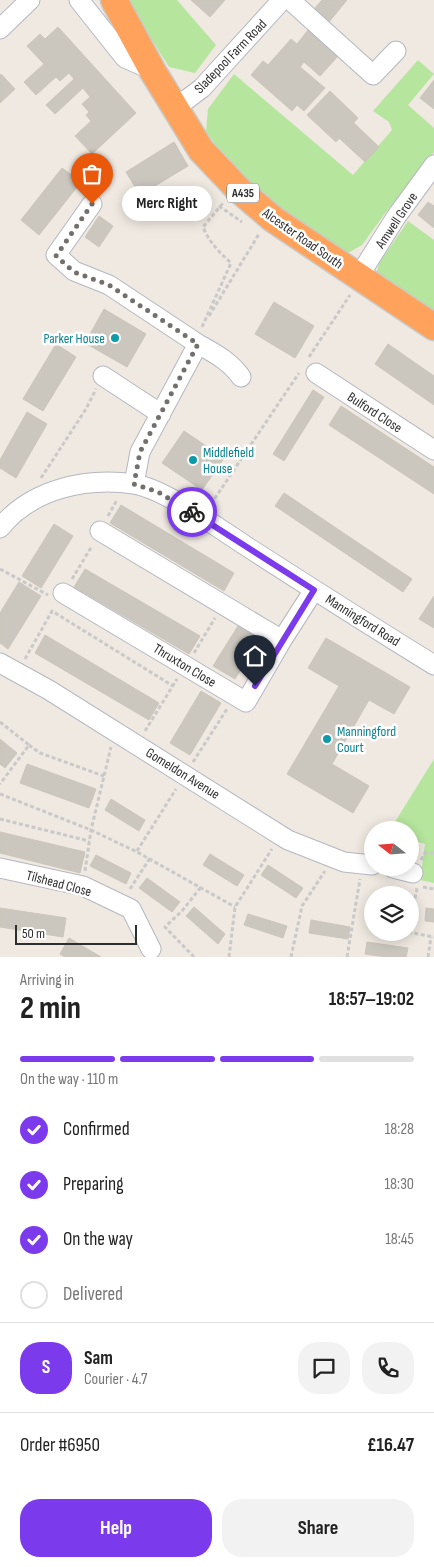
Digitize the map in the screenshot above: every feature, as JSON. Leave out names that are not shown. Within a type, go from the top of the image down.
[{"type":"highway","name":"Alcester Road South","points":[[114,0],[152,70],[201,150],[239,190],[273,219],[434,327]]},
{"type":"street","points":[[0,29],[30,0]]},
{"type":"street","points":[[78,0],[125,58],[152,70]]},
{"type":"street","name":"Sladepool Farm Road","points":[[173,106],[202,88],[282,0]]},
{"type":"street","points":[[290,0],[373,75],[396,50]]},
{"type":"street","name":"Amwell Grove","points":[[359,276],[396,217],[434,165]]},
{"type":"street","points":[[92,204],[56,256],[74,272],[109,285],[200,336],[241,377]]},
{"type":"street","points":[[130,484],[140,452],[200,336]]},
{"type":"street","name":"Bulford Close","points":[[307,369],[434,450]]},
{"type":"street","points":[[103,376],[161,414]]},
{"type":"street","name":"Manningford Road","points":[[0,528],[19,508],[42,496],[66,487],[99,483],[130,484],[158,492],[434,665]]},
{"type":"street","points":[[100,531],[282,640]]},
{"type":"street","points":[[235,695],[246,702],[314,590]]},
{"type":"street","name":"Thruxton Close","points":[[61,597],[185,665],[235,695]]},
{"type":"street","name":"Gomeldon Avenue","points":[[0,663],[115,731],[288,840],[344,862],[364,864]]},
{"type":"street","name":"Tilshead Close","points":[[0,868],[83,886],[131,909],[150,949]]},
{"type":"path","points":[[200,336],[231,263],[216,249],[207,237],[203,226],[219,206],[239,190]]},
{"type":"path","points":[[200,336],[259,234]]},
{"type":"path","points":[[202,518],[307,369],[349,298],[359,276]]},
{"type":"path","points":[[42,496],[41,478],[86,409],[103,376]]},
{"type":"path","points":[[17,672],[130,484]]},
{"type":"path","points":[[0,569],[61,597]]},
{"type":"path","points":[[137,745],[223,605]]},
{"type":"path","points":[[52,612],[173,686]]},
{"type":"path","points":[[137,852],[235,695]]},
{"type":"path","points":[[0,722],[40,753],[104,776]]},
{"type":"path","points":[[83,886],[91,830],[115,731]]},
{"type":"path","points":[[0,784],[29,744]]},
{"type":"path","points":[[0,794],[91,830],[150,858],[235,906]]},
{"type":"path","points":[[0,818],[89,841]]},
{"type":"path","points":[[229,957],[235,906],[280,835]]},
{"type":"path","points":[[120,904],[150,858]]},
{"type":"path","points":[[291,957],[302,906],[334,858]]},
{"type":"path","points":[[347,957],[365,876]]},
{"type":"path","points":[[419,886],[434,889]]},
{"type":"path","points":[[194,957],[165,927],[201,887]]},
{"type":"path","points":[[419,934],[433,937],[428,957]]},
{"type":"green space","points":[[129,0],[177,0],[216,45],[195,73],[169,67],[128,2]]},
{"type":"green space","points":[[418,60],[434,74],[408,105],[434,128],[434,152],[362,245],[348,253],[286,217],[241,181],[206,131],[208,109],[234,74],[353,175],[392,130],[389,122],[373,111]]},
{"type":"green space","points":[[408,221],[434,240],[434,316],[376,276],[379,263]]},
{"type":"green space","points":[[434,759],[434,883],[420,880],[425,844],[419,842],[419,821],[396,821]]},
{"type":"building","points":[[191,0],[225,0],[210,17]]},
{"type":"building","points":[[322,0],[347,0],[329,22],[314,9]]},
{"type":"building","points":[[58,27],[136,113],[92,154],[75,136],[91,121],[86,115],[89,112],[82,104],[90,97],[83,88],[55,114],[46,105],[74,79],[69,73],[60,81],[56,77],[36,95],[24,82],[44,64],[27,46],[40,34],[45,39]]},
{"type":"building","points":[[308,30],[338,56],[320,76],[304,62],[300,67],[325,88],[304,111],[297,105],[292,111],[251,75],[263,61],[268,65],[291,39],[297,44]]},
{"type":"building","points":[[1,74],[15,89],[0,103],[0,76]]},
{"type":"building","points":[[434,80],[434,109],[420,98]]},
{"type":"building","points":[[330,91],[358,118],[336,142],[307,115]]},
{"type":"building","points":[[354,123],[379,147],[365,162],[339,138]]},
{"type":"building","points":[[174,142],[188,166],[140,195],[126,172]]},
{"type":"building","points":[[62,168],[81,182],[39,235],[21,220]]},
{"type":"building","points":[[428,202],[434,206],[434,228],[418,215]]},
{"type":"building","points":[[99,216],[113,226],[99,247],[85,237]]},
{"type":"building","points":[[274,302],[314,326],[295,358],[255,334]]},
{"type":"building","name":"Parker House","points":[[104,309],[146,334],[127,367],[85,343]]},
{"type":"building","points":[[56,344],[76,357],[43,411],[23,399]]},
{"type":"building","points":[[388,344],[434,376],[434,405],[375,364]]},
{"type":"building","points":[[313,390],[324,397],[284,461],[273,454]]},
{"type":"building","points":[[341,406],[434,467],[434,494],[329,425]]},
{"type":"building","points":[[27,412],[47,424],[16,478],[0,468],[0,460]]},
{"type":"building","name":"Middlefield House","points":[[184,431],[224,458],[202,490],[162,463]]},
{"type":"building","points":[[284,493],[412,579],[403,592],[275,506]]},
{"type":"building","points":[[121,505],[234,573],[224,591],[110,523]]},
{"type":"building","points":[[54,524],[73,536],[41,588],[22,576]]},
{"type":"building","points":[[85,569],[200,636],[189,654],[74,587]]},
{"type":"building","points":[[19,582],[41,596],[8,649],[0,643],[0,613]]},
{"type":"building","points":[[434,596],[434,628],[419,619]]},
{"type":"building","points":[[238,626],[260,639],[235,679],[213,666]]},
{"type":"building","points":[[45,635],[159,703],[149,720],[35,653]]},
{"type":"building","name":"Manningford Court","points":[[326,638],[410,687],[394,714],[369,700],[332,764],[369,786],[353,813],[287,774],[339,686],[308,668]]},
{"type":"building","points":[[201,691],[221,703],[190,755],[170,743]]},
{"type":"building","points":[[0,739],[17,753],[5,768],[0,764]]},
{"type":"building","points":[[27,764],[96,789],[89,808],[20,783]]},
{"type":"building","points":[[111,799],[145,820],[139,831],[105,810]]},
{"type":"building","points":[[0,832],[85,852],[80,873],[0,853]]},
{"type":"building","points":[[210,854],[244,875],[237,886],[203,865]]},
{"type":"building","points":[[96,855],[131,873],[126,884],[90,866]]},
{"type":"building","points":[[268,865],[303,888],[296,898],[261,875]]},
{"type":"building","points":[[147,878],[180,902],[172,912],[139,888]]},
{"type":"building","points":[[194,907],[225,934],[218,944],[186,916]]},
{"type":"building","points":[[0,908],[66,918],[63,937],[0,927]]},
{"type":"building","points":[[426,908],[434,909],[434,922],[425,921]]},
{"type":"building","points":[[248,914],[287,926],[283,938],[244,925]]},
{"type":"building","points":[[311,920],[350,927],[348,939],[309,933]]},
{"type":"building","points":[[69,938],[101,957],[65,957],[60,954]]},
{"type":"building","points":[[367,942],[408,948],[406,957],[365,954]]},
{"type":"way so far","points":[[92,204],[56,256],[74,272],[109,285],[198,344],[140,452],[134,484],[158,492],[192,512]]},
{"type":"place","name":"Merc Right","points":[[92,204]]},
{"type":"place","name":"Parker House","points":[[115,338]]},
{"type":"place","name":"Middlefield House","points":[[193,460]]},
{"type":"place","name":"Manningford Court","points":[[327,739]]},
{"type":"route","points":[[192,512],[314,590],[255,686]]}]
